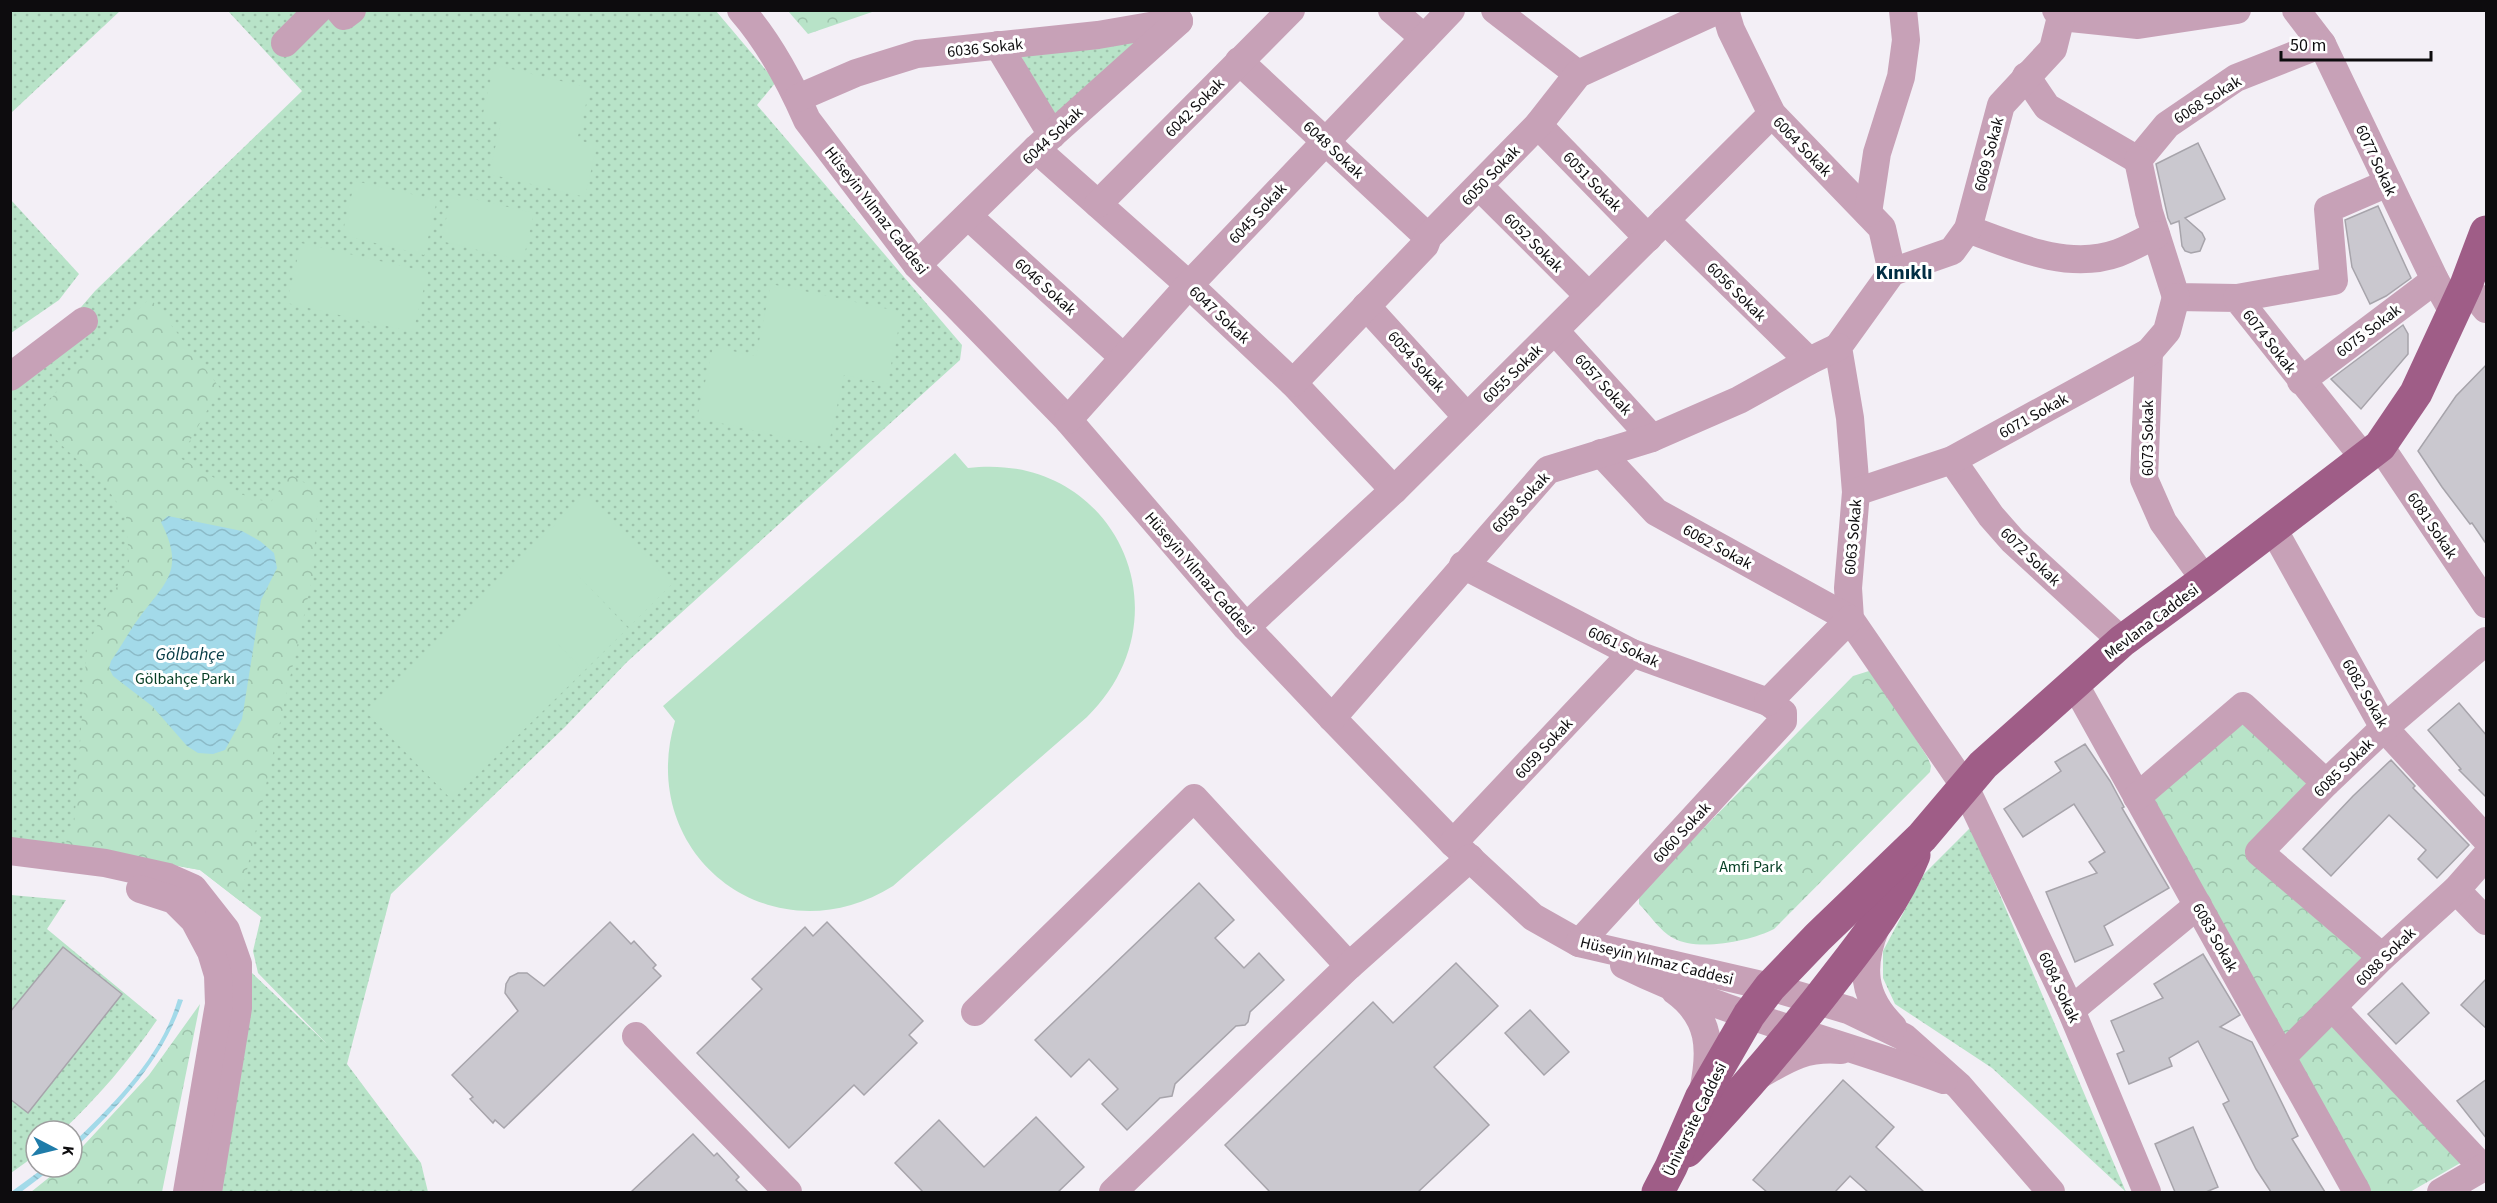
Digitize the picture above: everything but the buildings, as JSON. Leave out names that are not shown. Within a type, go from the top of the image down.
[{"type":"main road","name":"Mevlana Caddesi","points":[[1770,987],[1818,937],[1922,837],[1983,765],[2074,683],[2122,641],[2372,452],[2416,393],[2469,302],[2487,232]]},
{"type":"main road","points":[[1664,1180],[1796,1030],[1880,919],[1896,892],[1922,837]]},
{"type":"main road","name":"Üniversite Caddesi","points":[[1664,1180],[1701,1098],[1749,1015],[1770,987]]},
{"type":"street","points":[[285,43],[318,10]]},
{"type":"street","points":[[339,10],[344,16],[352,10]]},
{"type":"street","name":"Hüseyin Yılmaz Caddesi","points":[[741,10],[760,32],[798,99],[807,120],[917,265],[1068,420],[1246,627],[1462,850],[1533,917],[1579,943],[1770,987],[1817,1001]]},
{"type":"street","name":"6042 Sokak","points":[[1098,204],[1291,10]]},
{"type":"street","points":[[1392,10],[1424,38]]},
{"type":"street","name":"6045 Sokak","points":[[1068,420],[1190,285],[1450,10]]},
{"type":"street","points":[[1495,10],[1578,74]]},
{"type":"street","name":"6050 Sokak","points":[[1293,383],[1425,244],[1428,237],[1538,126],[1578,74],[1718,10]]},
{"type":"street","name":"6064 Sokak","points":[[1725,10],[1731,30],[1772,114],[1882,228],[1892,272]]},
{"type":"street","points":[[1868,213],[1877,153],[1901,76],[1906,40],[1903,10]]},
{"type":"street","points":[[2058,14],[2138,25],[2237,10]]},
{"type":"street","name":"6077 Sokak","points":[[2296,10],[2322,44],[2435,279],[2469,302]]},
{"type":"street","name":"6069 Sokak","points":[[1892,272],[1952,250],[1968,229],[2001,105],[2053,49],[2058,14]]},
{"type":"street","name":"6036 Sokak","points":[[798,99],[856,74],[917,54],[1088,36],[1185,16]]},
{"type":"street","name":"6044 Sokak","points":[[917,265],[1044,142],[1185,16]]},
{"type":"street","name":"6068 Sokak","points":[[2138,160],[2167,125],[2236,78],[2322,44]]},
{"type":"street","name":"6047 Sokak","points":[[998,45],[1044,142],[1098,204],[1190,285],[1293,383],[1394,490]]},
{"type":"street","name":"6048 Sokak","points":[[1239,61],[1428,237]]},
{"type":"street","points":[[2026,76],[2047,107],[2138,160],[2156,235],[2176,297]]},
{"type":"street","name":"6055 Sokak","points":[[1246,627],[1394,490],[1772,114]]},
{"type":"street","name":"6051 Sokak","points":[[1538,126],[1657,229]]},
{"type":"street","points":[[2237,298],[2334,281],[2328,209],[2388,183]]},
{"type":"street","name":"6052 Sokak","points":[[1480,187],[1589,296]]},
{"type":"street","name":"6046 Sokak","points":[[968,216],[1123,357]]},
{"type":"street","name":"6056 Sokak","points":[[1657,229],[1809,361]]},
{"type":"street","points":[[1968,229],[2023,249],[2080,259],[2116,253],[2156,235]]},
{"type":"street","points":[[1838,348],[1892,272]]},
{"type":"street","name":"6075 Sokak","points":[[2301,381],[2435,279]]},
{"type":"street","name":"6074 Sokak","points":[[2176,297],[2237,298],[2301,381],[2372,452]]},
{"type":"street","name":"6071 Sokak","points":[[1856,492],[1952,459],[2149,351],[2167,331],[2176,297]]},
{"type":"street","name":"6054 Sokak","points":[[1366,306],[1467,417]]},
{"type":"street","points":[[10,364],[54,331],[84,321],[10,377]]},
{"type":"street","name":"6057 Sokak","points":[[1555,331],[1652,438]]},
{"type":"street","name":"6058 Sokak","points":[[1332,718],[1548,470],[1652,438],[1739,400],[1809,361],[1838,348]]},
{"type":"street","name":"6063 Sokak","points":[[1838,348],[1850,418],[1856,492],[1848,588],[1850,619]]},
{"type":"street","name":"6073 Sokak","points":[[2149,351],[2144,479],[2163,522],[2205,580]]},
{"type":"street","name":"6081 Sokak","points":[[2372,452],[2487,604]]},
{"type":"street","name":"6062 Sokak","points":[[1601,453],[1656,512],[1850,619]]},
{"type":"street","name":"6072 Sokak","points":[[1952,459],[1991,516],[2013,540],[2122,641]]},
{"type":"street","name":"6082 Sokak","points":[[2271,527],[2384,728],[2487,839]]},
{"type":"street","name":"6061 Sokak","points":[[1463,565],[1632,653],[1776,711]]},
{"type":"street","points":[[1850,619],[1964,785]]},
{"type":"street","name":"6060 Sokak","points":[[1579,943],[1776,711],[1850,619]]},
{"type":"street","name":"6085 Sokak","points":[[2382,957],[2259,852],[2326,783],[2384,728],[2487,641]]},
{"type":"street","name":"6059 Sokak","points":[[1113,1192],[1349,966],[1462,850],[1632,653]]},
{"type":"street","name":"6083 Sokak","points":[[2074,683],[2357,1192]]},
{"type":"street","points":[[2138,797],[2243,706],[2326,783]]},
{"type":"street","name":"6084 Sokak","points":[[1964,785],[2071,1010],[2147,1192]]},
{"type":"street","points":[[975,1012],[1194,798],[1349,966]]},
{"type":"street","points":[[10,851],[105,864],[168,877],[193,888],[226,930],[238,964],[238,1008],[208,1192]]},
{"type":"street","name":"6088 Sokak","points":[[2283,1056],[2382,957],[2456,890],[2487,856]]},
{"type":"street","points":[[10,868],[146,890],[174,900],[194,920],[211,952],[218,975],[219,1004],[187,1192]]},
{"type":"street","points":[[2456,890],[2487,921]]},
{"type":"street","points":[[2071,1010],[2198,905]]},
{"type":"street","points":[[1880,919],[1869,952],[1867,986],[1879,1011],[1904,1037],[1959,1086],[2051,1192]]},
{"type":"street","points":[[1579,943],[1670,988],[1873,1054],[1959,1086]]},
{"type":"street","points":[[1670,988],[1692,1006],[1706,1029],[1707,1074],[1701,1098]]},
{"type":"street","points":[[1817,1001],[1866,1017],[1904,1037]]},
{"type":"street","points":[[2332,1008],[2485,1167],[2441,1192]]},
{"type":"street","points":[[636,1036],[788,1192]]},
{"type":"street","points":[[1756,1078],[1790,1057],[1815,1049],[1873,1054]]},
{"type":"green space","points":[[11,10],[120,10],[120,11],[11,113]]},
{"type":"green space","points":[[228,11],[716,11],[776,82],[757,105],[962,345],[960,360],[627,662],[565,727],[391,894],[347,1064],[421,1163],[428,1192],[212,1192],[252,973],[327,1044],[258,973],[253,951],[261,917],[200,870],[113,854],[11,841],[11,388],[95,291],[302,91]]},
{"type":"green space","points":[[788,11],[875,11],[808,34]]},
{"type":"green space","points":[[1146,40],[1052,135],[1021,55]]},
{"type":"green space","points":[[494,65],[590,88],[577,140],[597,145],[585,197],[489,174],[501,122],[482,118]]},
{"type":"green space","points":[[355,181],[437,200],[424,255],[342,235]]},
{"type":"green space","points":[[452,194],[534,213],[523,261],[441,241]]},
{"type":"green space","points":[[11,200],[79,274],[59,300],[11,333]]},
{"type":"green space","points":[[301,243],[428,272],[413,332],[287,303]]},
{"type":"green space","points":[[771,284],[902,312],[887,384],[844,375],[828,447],[697,418],[713,347],[756,356]]},
{"type":"green space","name":"Gölbahçe Parkı","points":[[150,298],[220,388],[180,458],[249,498],[271,502],[290,474],[318,491],[313,575],[240,901],[200,870],[113,854],[68,849],[65,835],[74,826],[87,646],[129,563],[126,515],[105,486],[52,436],[45,406],[67,379]]},
{"type":"green space","points":[[955,453],[968,468],[1019,469],[1063,485],[1097,512],[1121,548],[1134,589],[1133,633],[1118,676],[1087,717],[893,886],[848,906],[803,911],[761,902],[724,882],[695,852],[675,814],[668,770],[675,721],[663,706]]},
{"type":"green space","points":[[586,494],[672,584],[629,627],[572,569],[628,628],[584,671],[556,642],[583,672],[452,800],[365,711]]},
{"type":"green space","name":"Amfi Park","points":[[1869,671],[1876,677],[1928,758],[1931,766],[1930,772],[1774,929],[1738,941],[1709,944],[1683,942],[1668,935],[1639,904],[1639,894],[1853,676]]},
{"type":"green space","points":[[2242,713],[2317,783],[2250,852],[2368,957],[2283,1039],[2150,800]]},
{"type":"green space","points":[[1971,827],[2126,1192],[1992,1068],[1895,1004],[1883,978],[1883,951],[1924,874]]},
{"type":"green space","points":[[11,895],[66,900],[47,929],[157,1020],[113,1078],[74,1119],[24,1119],[24,1164],[11,1173]]},
{"type":"green space","points":[[200,1004],[162,1192],[31,1192],[47,1179],[84,1179],[84,1145],[149,1075]]},
{"type":"green space","points":[[2334,1021],[2462,1162],[2410,1192],[2371,1192],[2294,1059]]},
{"type":"water","name":"Gölbahçe","points":[[168,516],[242,531],[260,541],[274,553],[277,568],[261,600],[242,719],[225,750],[213,754],[198,753],[187,746],[152,706],[113,676],[109,668],[132,628],[170,574],[172,552],[161,522]]},
{"type":"water","points":[[178,999],[183,1000],[164,1043],[151,1063],[122,1100],[84,1139],[84,1132],[120,1096],[149,1059],[171,1020]]},
{"type":"water","points":[[29,1179],[38,1179],[21,1192],[11,1192]]},
{"type":"district","name":"Kınıklı","points":[[1904,272]]}]
